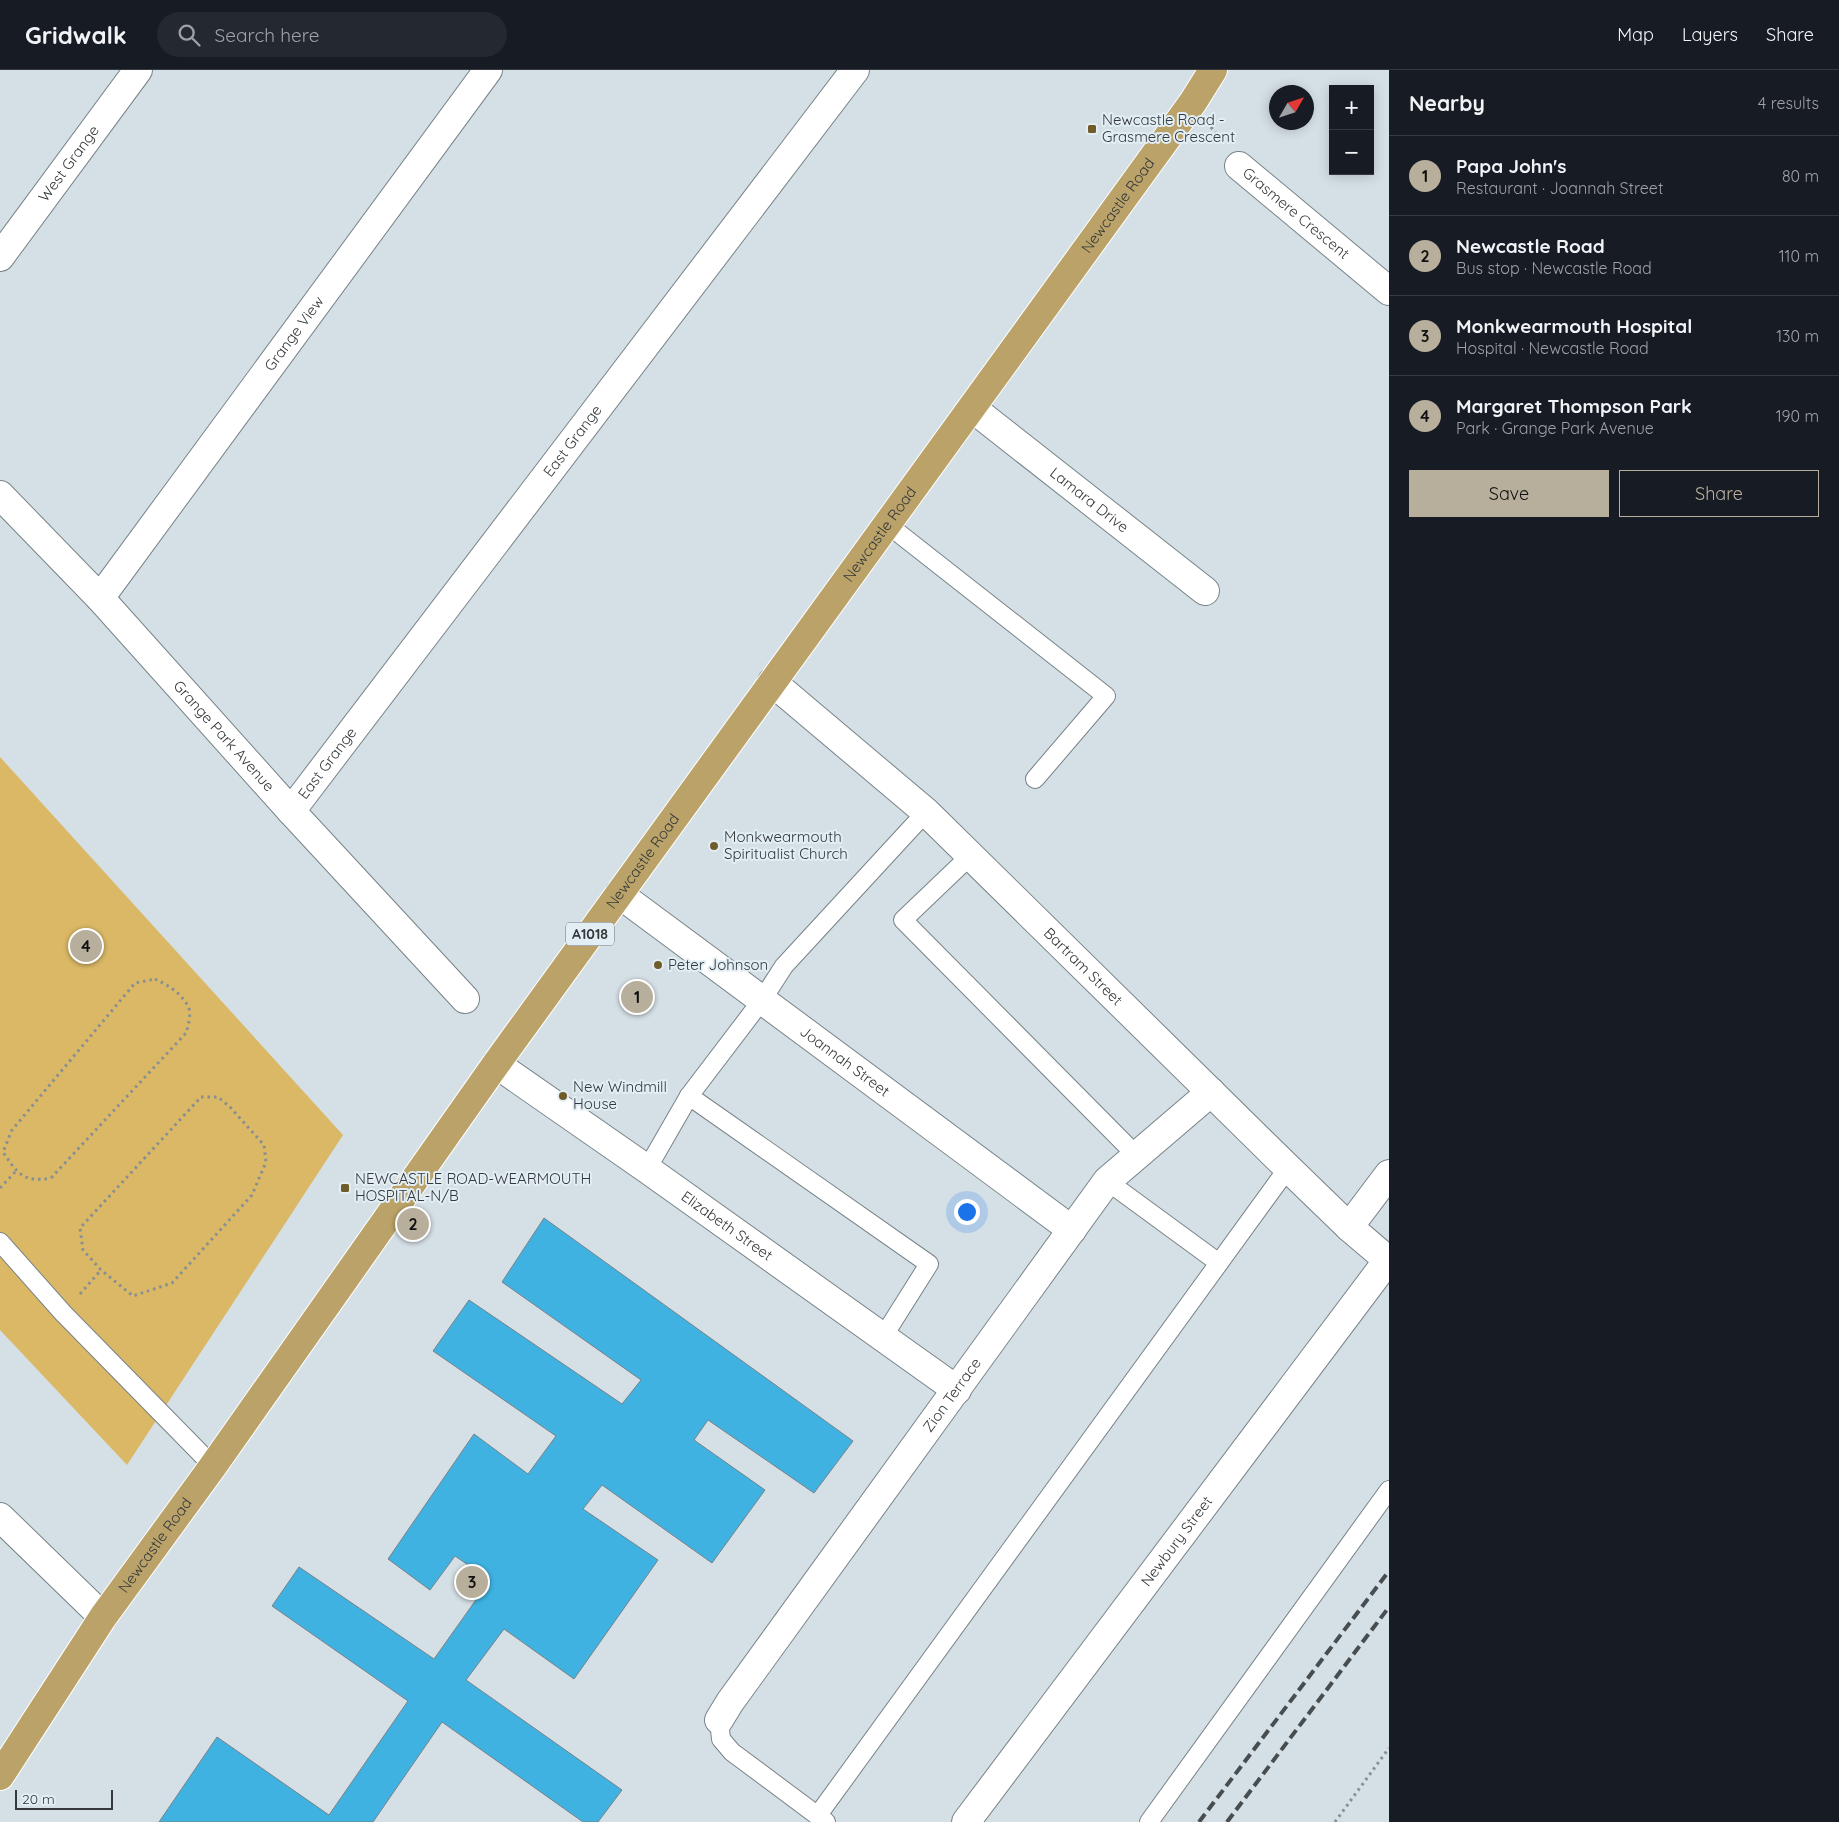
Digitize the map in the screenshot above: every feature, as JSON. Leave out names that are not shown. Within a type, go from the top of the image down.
[{"type":"highway","name":"Newcastle Road","points":[[0,1776],[103,1617],[213,1466],[496,1064],[972,408],[1193,102],[1214,70]]},
{"type":"highway","name":"Newcastle Road","points":[[1193,102],[1224,70]]},
{"type":"street","name":"West Grange","points":[[0,257],[138,70]]},
{"type":"street","name":"Grange View","points":[[100,598],[488,70]]},
{"type":"street","name":"East Grange","points":[[291,811],[855,70]]},
{"type":"street","name":"Grasmere Crescent","points":[[1240,166],[1389,291]]},
{"type":"street","name":"Lamara Drive","points":[[972,408],[1205,591]]},
{"type":"street","name":"Grange Park Avenue","points":[[0,495],[100,598],[291,811],[465,999]]},
{"type":"street","name":"Bartram Street","points":[[772,682],[926,812],[1288,1168],[1349,1227],[1389,1261]]},
{"type":"street","name":"Joannah Street","points":[[619,894],[1072,1230]]},
{"type":"street","name":"Elizabeth Street","points":[[496,1064],[957,1390]]},
{"type":"street","name":"Zion Terrace","points":[[719,1720],[730,1702],[1107,1181],[1211,1092]]},
{"type":"street","points":[[1349,1227],[1389,1174]]},
{"type":"street","name":"Newbury Street","points":[[966,1822],[1389,1261]]},
{"type":"street","points":[[0,1517],[103,1617]]},
{"type":"lane","points":[[887,524],[1106,696],[1035,779]]},
{"type":"lane","points":[[647,1169],[689,1096],[762,1000],[784,966],[926,812]]},
{"type":"lane","points":[[970,856],[903,920],[1136,1155]]},
{"type":"lane","points":[[689,1096],[929,1264],[883,1337]]},
{"type":"lane","points":[[719,1720],[721,1739],[732,1752],[822,1818],[1288,1168]]},
{"type":"lane","points":[[1107,1181],[1219,1263]]},
{"type":"lane","points":[[0,1242],[63,1312],[213,1466]]},
{"type":"lane","points":[[1149,1822],[1389,1490]]},
{"type":"path","name":"Grasmere Crescent","points":[[1193,102],[1240,166]]},
{"type":"path","points":[[155,979],[170,986],[189,1007],[189,1022],[186,1034],[50,1178],[37,1181],[16,1171],[3,1152],[12,1130],[135,983],[155,979]]},
{"type":"path","points":[[201,1097],[218,1097],[230,1107],[264,1144],[266,1162],[252,1194],[172,1283],[133,1296],[101,1270],[82,1250],[80,1228],[201,1097]]},
{"type":"path","points":[[0,1188],[16,1171]]},
{"type":"path","points":[[63,1312],[101,1270]]},
{"type":"path","points":[[1335,1822],[1389,1748]]},
{"type":"shaded area","points":[[0,757],[343,1135],[127,1465],[0,1330]]},
{"type":"building","points":[[544,1218],[853,1441],[814,1493],[708,1420],[694,1440],[765,1490],[712,1563],[602,1485],[583,1509],[658,1560],[574,1679],[504,1629],[466,1680],[622,1790],[598,1822],[583,1822],[442,1722],[373,1822],[159,1822],[217,1737],[329,1815],[408,1701],[272,1606],[299,1567],[434,1659],[490,1580],[455,1556],[430,1590],[388,1559],[474,1434],[528,1474],[556,1436],[433,1351],[469,1300],[622,1404],[641,1380],[502,1282]]},
{"type":"railway","points":[[1199,1822],[1389,1571]]},
{"type":"railway","points":[[1227,1822],[1389,1607]]},
{"type":"place","name":"Newcastle Road - Grasmere Crescent","points":[[1092,129]]},
{"type":"place","name":"Monkwearmouth Spiritualist Church","points":[[714,846]]},
{"type":"place","name":"Margaret Thompson Park","points":[[86,946]]},
{"type":"place","name":"Peter Johnson","points":[[658,965]]},
{"type":"place","name":"Papa John's","points":[[637,997]]},
{"type":"place","name":"New Windmill House","points":[[563,1096]]},
{"type":"place","name":"NEWCASTLE ROAD-WEARMOUTH HOSPITAL-N/B","points":[[345,1188]]},
{"type":"place","name":"Newcastle Road","points":[[413,1224]]},
{"type":"place","name":"Monkwearmouth Hospital","points":[[472,1582]]}]
